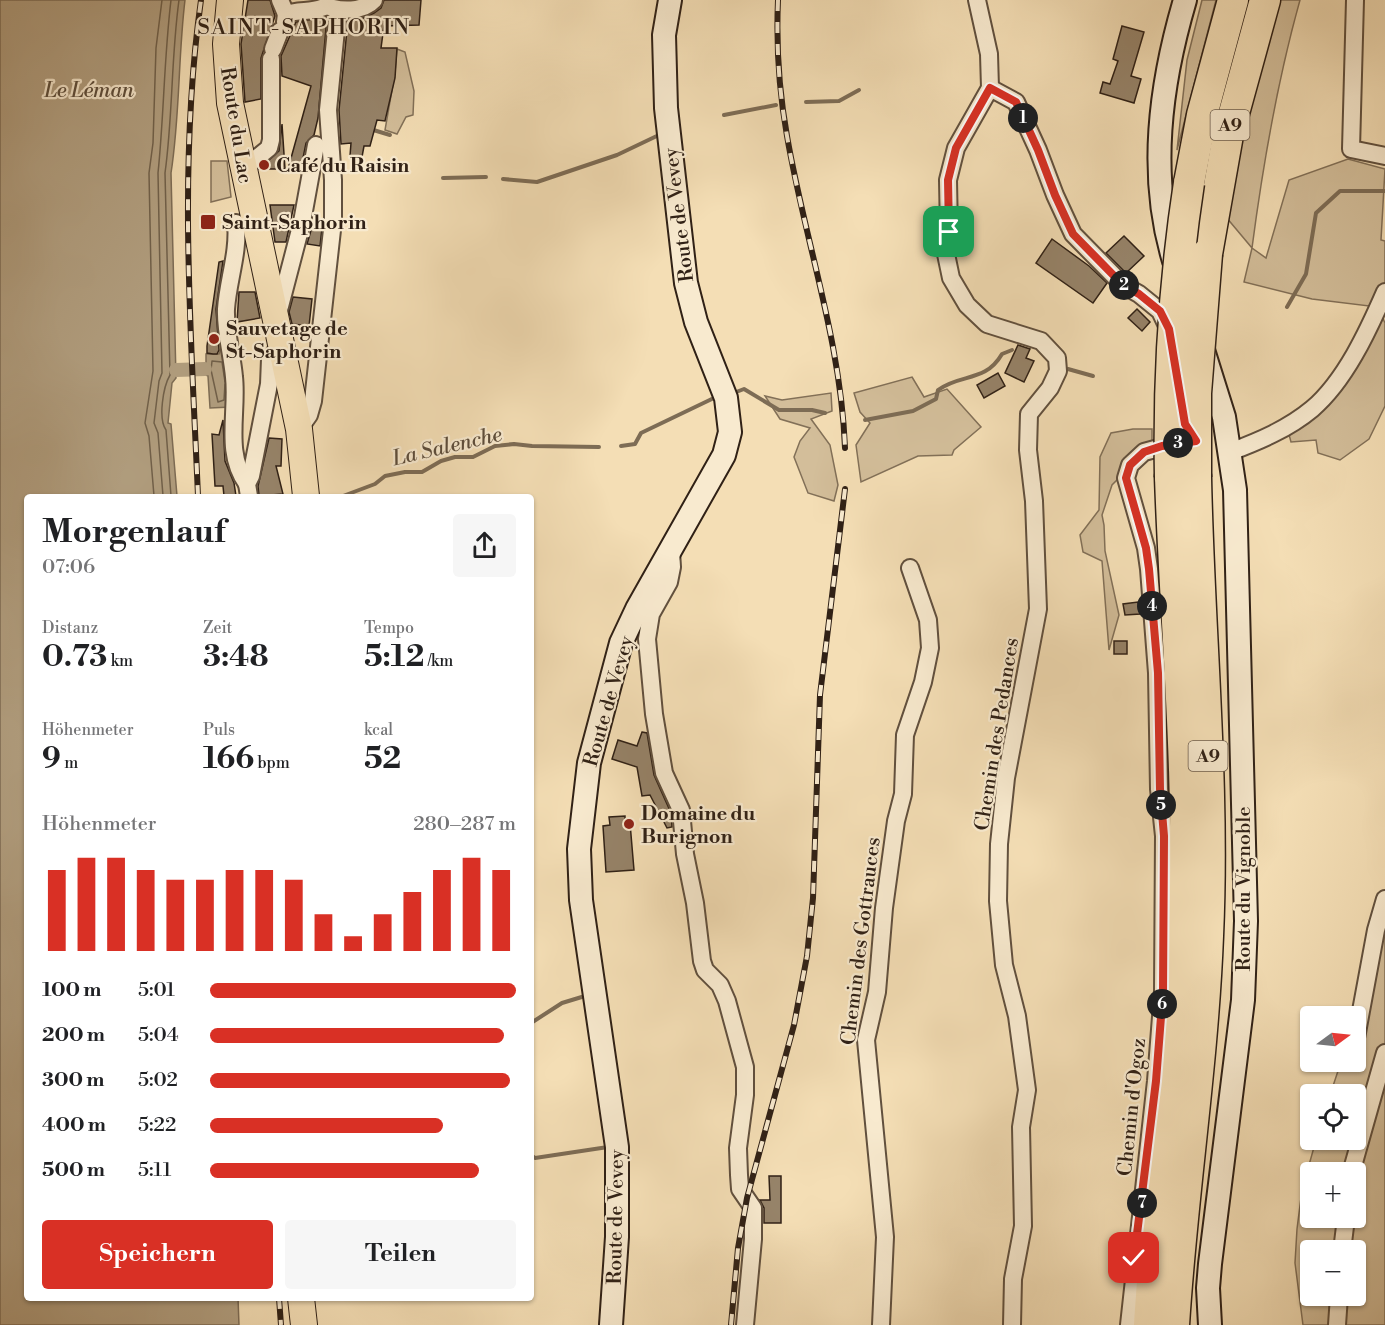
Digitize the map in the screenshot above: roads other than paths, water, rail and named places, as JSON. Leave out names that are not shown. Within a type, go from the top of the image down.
[{"type":"highway","name":"A9","points":[[1174,1325],[1179,1254],[1202,1035],[1208,937],[1210,796],[1183,477],[1169,395],[1182,232],[1189,183],[1202,115],[1233,0]]},
{"type":"highway","name":"A9","points":[[1149,1325],[1180,991],[1186,842],[1183,477],[1198,359],[1207,254],[1228,135],[1265,0]]},
{"type":"main road","name":"Route du Lac","points":[[230,0],[226,44],[230,103],[299,429],[306,494]]},
{"type":"main road","name":"Route de Vevey","points":[[611,1325],[617,1237],[617,1147],[579,876],[580,832],[589,763],[621,643],[637,609],[724,455],[729,440],[730,424],[726,398],[696,322],[686,283],[666,108],[663,35],[670,0]]},
{"type":"main road","name":"Route du Vignoble","points":[[1185,0],[1172,47],[1161,111],[1160,194],[1173,257],[1212,376],[1229,446],[1237,515],[1246,921],[1243,999],[1209,1264],[1210,1325]]},
{"type":"main road","points":[[301,1301],[304,1325]]},
{"type":"street","points":[[253,160],[269,148],[271,140],[272,54],[283,17],[299,10],[320,10],[330,5],[365,7],[374,0]]},
{"type":"street","points":[[977,0],[989,54],[990,88],[1016,102],[1073,234],[1123,285],[1152,303],[1165,317],[1185,424],[1196,441]]},
{"type":"street","points":[[1355,0],[1351,149],[1385,156]]},
{"type":"street","points":[[299,429],[309,416],[313,401],[330,255],[334,193],[328,110],[330,5]]},
{"type":"street","name":"Chemin des Pedances","points":[[990,88],[956,148],[948,180],[949,232],[946,254],[951,278],[967,305],[987,324],[1041,341],[1057,358],[1058,371],[1050,388],[1029,414],[1028,450],[1034,501],[1038,609],[1006,778],[999,844],[998,901],[1004,966],[1017,1016],[1027,1090],[1022,1127],[1023,1226],[1013,1279],[1012,1325]]},
{"type":"street","points":[[248,490],[267,394],[270,359],[302,222],[316,145]]},
{"type":"street","points":[[236,223],[226,318],[235,381],[234,452],[239,473],[248,490]]},
{"type":"street","points":[[1229,446],[1287,427],[1313,408],[1358,350],[1383,302]]},
{"type":"street","name":"Chemin d'Ogoz","points":[[1129,1325],[1134,1258],[1156,1081],[1163,991],[1164,836],[1160,789],[1158,673],[1149,569],[1146,548],[1126,478],[1130,465],[1144,452],[1162,446],[1196,441],[1229,446]]},
{"type":"street","points":[[670,550],[672,567],[669,582],[651,614],[647,639],[654,714],[664,773],[681,810],[685,854],[702,961],[705,970],[720,985],[727,1001],[745,1066],[745,1095],[738,1166],[740,1189],[753,1208],[753,1239],[744,1325]]},
{"type":"street","name":"Chemin des Gottrauces","points":[[881,1325],[885,1237],[866,1040],[876,992],[884,908],[896,821],[903,794],[905,735],[923,682],[930,648],[928,620],[910,568]]},
{"type":"street","points":[[1362,1006],[1376,930],[1385,899]]},
{"type":"street","points":[[1354,1162],[1385,1053]]},
{"type":"street","points":[[1337,1325],[1338,1306]]},
{"type":"water","name":"Le Léman","points":[[0,0],[185,0],[171,173],[176,378],[172,383],[168,423],[171,424],[177,494],[24,494],[24,1301],[238,1301],[239,1325],[0,1325]]},
{"type":"water","points":[[222,346],[231,407],[210,408],[206,354],[219,354]]},
{"type":"waterway","points":[[806,102],[839,101],[859,90]]},
{"type":"waterway","points":[[724,115],[776,105]]},
{"type":"waterway","points":[[370,129],[390,135]]},
{"type":"waterway","points":[[503,179],[537,182],[617,155],[661,134]]},
{"type":"waterway","points":[[443,178],[486,177]]},
{"type":"waterway","name":"La Salenche","points":[[1287,307],[1306,274],[1316,213],[1340,191],[1385,191]]},
{"type":"waterway","name":"La Salenche","points":[[865,420],[913,411],[936,399],[938,390],[955,381],[980,374],[995,363],[1002,354],[1012,350]]},
{"type":"waterway","points":[[176,370],[205,369]]},
{"type":"waterway","name":"La Salenche","points":[[1068,369],[1093,376]]},
{"type":"waterway","name":"La Salenche","points":[[731,394],[744,389],[779,410],[812,410],[825,413]]},
{"type":"waterway","name":"La Salenche","points":[[621,446],[635,444],[641,433],[716,397]]},
{"type":"waterway","name":"La Salenche","points":[[348,494],[375,484],[385,476],[405,472],[422,472],[441,461],[455,457],[473,457],[495,446],[514,444],[599,447]]},
{"type":"waterway","points":[[534,1021],[562,1003],[585,996]]},
{"type":"waterway","points":[[534,1157],[608,1147]]},
{"type":"railway","points":[[198,494],[188,248],[188,186],[194,62],[201,0]]},
{"type":"railway","points":[[778,0],[777,34],[784,119],[794,175],[830,330],[842,408],[845,448]]},
{"type":"railway","points":[[731,1325],[738,1248],[747,1198],[794,1025],[807,956],[813,898],[820,695],[845,489]]},
{"type":"railway","points":[[279,1301],[281,1325]]},
{"type":"place","name":"Café du Raisin","points":[[264,165]]},
{"type":"place","name":"Saint-Saphorin","points":[[208,222]]},
{"type":"place","name":"Sauvetage de St-Saphorin","points":[[214,339]]},
{"type":"place","name":"Domaine du Burignon","points":[[629,824]]},
{"type":"district","name":"SAINT-SAPHORIN","points":[[304,26]]}]
